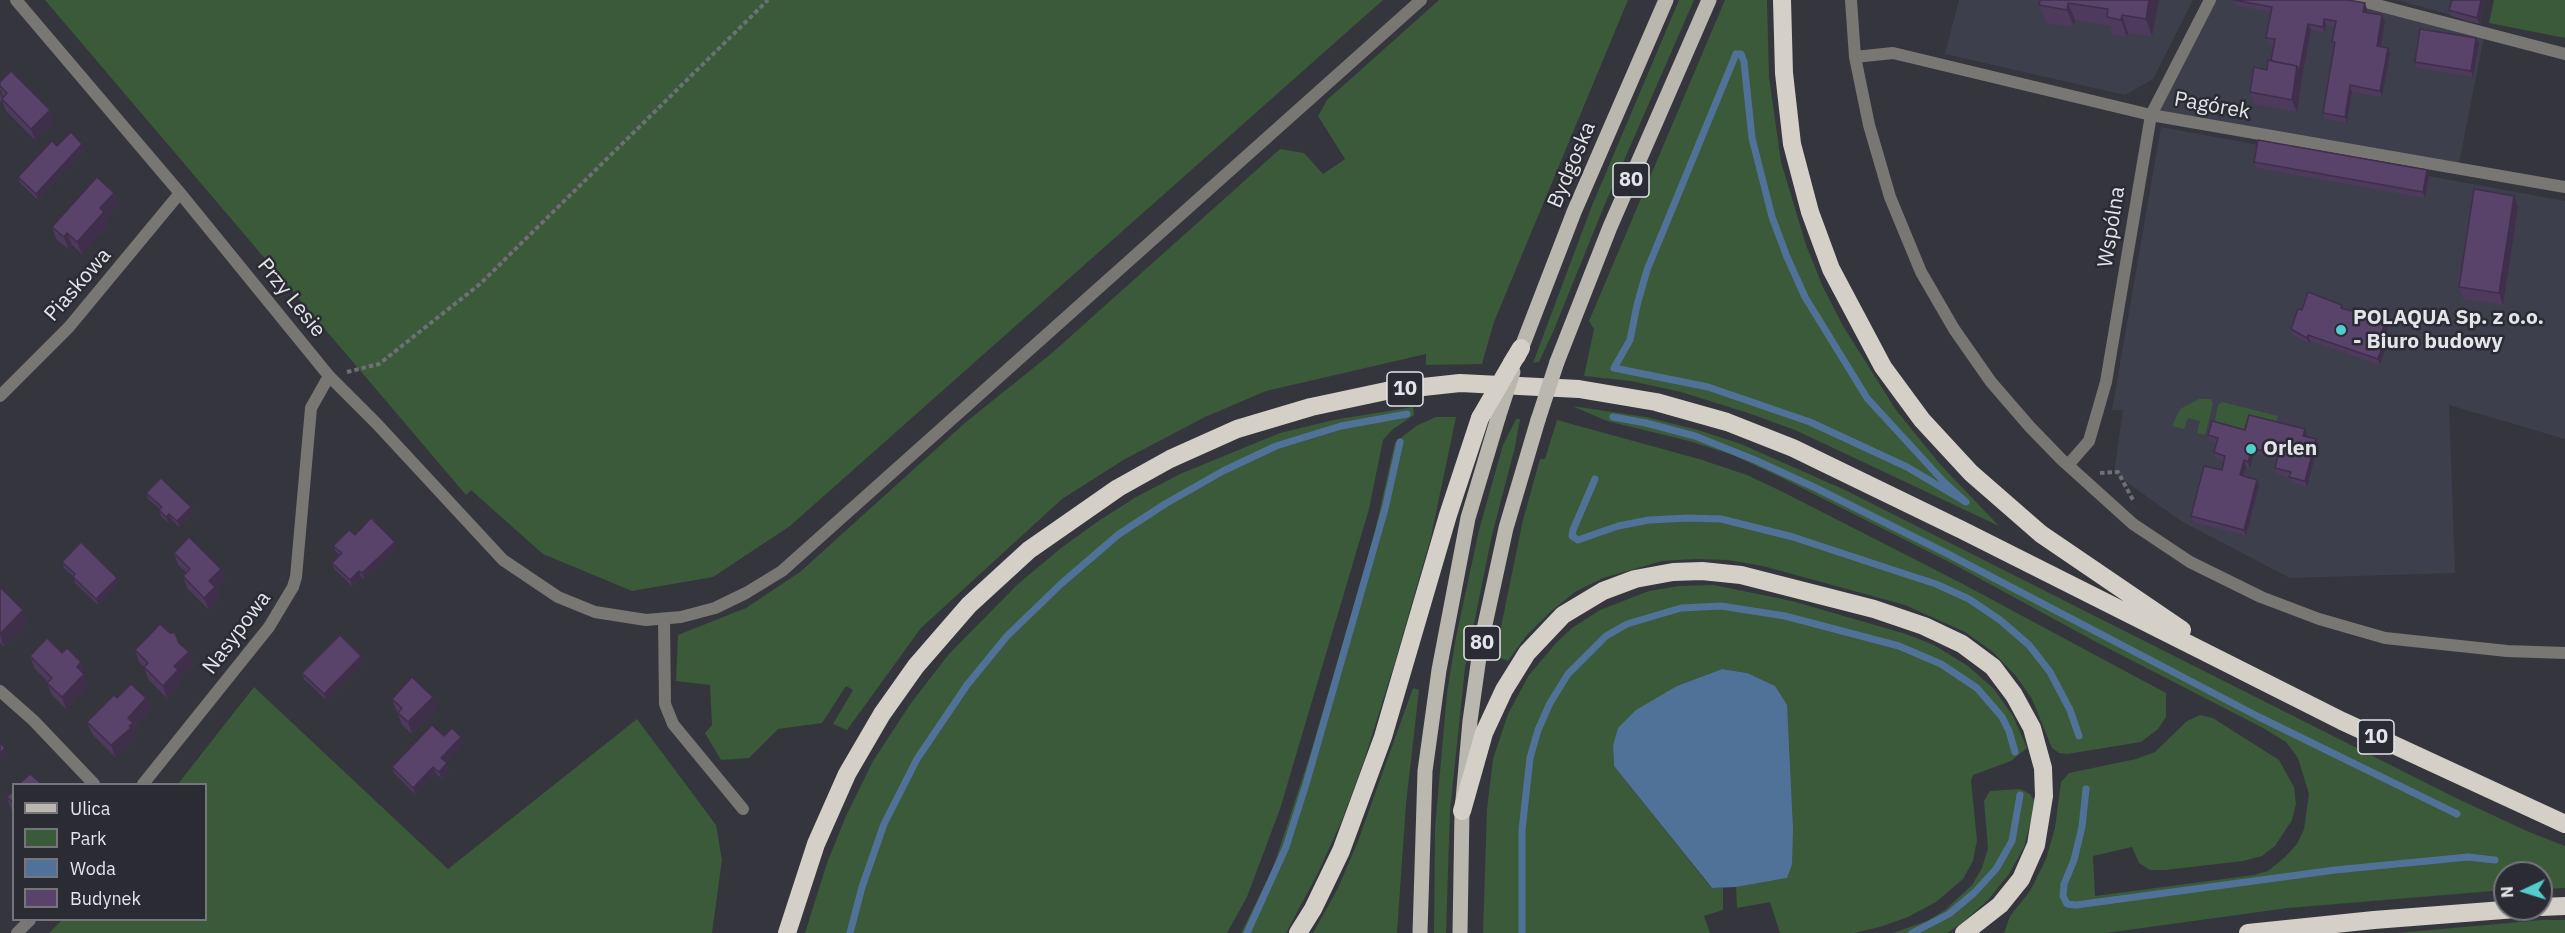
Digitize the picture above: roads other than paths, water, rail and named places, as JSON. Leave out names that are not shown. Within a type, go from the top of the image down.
[{"type":"highway","points":[[1782,0],[1784,73],[1792,144],[1810,212],[1831,269],[1883,366],[1922,420],[1971,473],[2041,534],[2145,603],[2222,660]]},
{"type":"highway","points":[[1298,933],[1313,909],[1341,851],[1383,737],[1445,525],[1489,418],[1517,358]]},
{"type":"highway","name":"10","points":[[787,933],[816,844],[847,774],[882,714],[916,666],[969,605],[1029,550],[1118,488],[1170,459],[1237,429],[1311,407],[1386,391],[1460,383],[1579,389],[1656,402],[1727,422],[1804,453],[2342,721],[2565,824]]},
{"type":"highway","points":[[1462,811],[1484,733],[1504,690],[1527,653],[1563,615],[1604,591],[1635,579],[1672,572],[1702,571],[1741,575],[1874,609],[1924,626],[1962,644],[1993,667],[2014,694],[2032,728],[2043,768],[2044,796],[2036,845],[2021,879],[2000,905],[1964,933]]},
{"type":"highway","points":[[2248,933],[2493,911]]},
{"type":"main road","name":"Bydgoska","points":[[1517,358],[1574,212],[1666,0]]},
{"type":"main road","name":"80","points":[[1460,933],[1462,811],[1470,721],[1493,583],[1519,477],[1557,362],[1610,227],[1708,0]]},
{"type":"main road","name":"80","points":[[1420,933],[1425,771],[1437,680],[1455,579],[1489,418]]},
{"type":"street","name":"Przy Lesie","points":[[16,0],[180,193],[329,376],[503,560],[558,597],[611,616],[664,620],[715,608],[746,593],[782,571],[1421,0]]},
{"type":"street","points":[[1851,0],[1855,57],[1869,125],[1890,197],[1921,272],[1954,329],[1991,381],[2030,427],[2068,465],[2133,524],[2190,562],[2280,604],[2319,619],[2385,638],[2507,651],[2565,653]]},
{"type":"street","name":"Wspólna","points":[[2068,465],[2090,441],[2106,382],[2151,115],[2210,0]]},
{"type":"street","points":[[2358,0],[2565,54]]},
{"type":"street","name":"Pagórek","points":[[1855,57],[1893,53],[2151,115],[2565,187]]},
{"type":"street","name":"Piaskowa","points":[[0,396],[69,327],[180,193]]},
{"type":"street","name":"Nasypowa","points":[[144,783],[269,627],[293,587],[296,577],[311,408],[329,376]]},
{"type":"street","points":[[664,620],[666,704],[673,724],[743,810]]},
{"type":"street","points":[[0,691],[33,720],[93,783]]},
{"type":"street","points":[[17,933],[29,921]]},
{"type":"water","points":[[1722,669],[1747,673],[1775,686],[1787,705],[1793,829],[1792,864],[1787,878],[1736,887],[1712,888],[1614,766],[1613,746],[1618,728],[1636,710],[1677,686]]},
{"type":"waterway","points":[[1736,54],[1741,54],[1744,62],[1752,138],[1772,217],[1805,297],[1867,398],[1944,482],[1966,502],[1907,467],[1810,422],[1708,387],[1614,368],[1630,340],[1647,270],[1736,54]]},
{"type":"waterway","points":[[850,933],[862,887],[884,824],[917,759],[967,685],[1007,636],[1062,583],[1119,534],[1165,504],[1223,471],[1276,446],[1341,426],[1407,414]]},
{"type":"waterway","points":[[1613,417],[1695,436],[1816,488],[1948,554],[2259,717],[2457,814]]},
{"type":"waterway","points":[[1247,933],[1286,847],[1306,784],[1385,509],[1400,442]]},
{"type":"waterway","points":[[1595,479],[1573,530],[1572,536],[1578,540],[1618,526],[1649,520],[1721,519],[1793,537],[1936,584],[1969,599],[2000,620],[2029,645],[2050,672],[2070,710],[2079,736]]},
{"type":"waterway","points":[[1522,933],[1522,830],[1530,758],[1538,730],[1550,703],[1568,674],[1606,636],[1627,624],[1681,608],[1721,606],[1785,616],[1899,646],[1941,664],[1977,688],[2002,717],[2015,752]]},
{"type":"waterway","points":[[2086,789],[2082,827],[2074,860],[2064,884],[2063,896],[2067,904],[2076,905],[2335,870],[2468,857],[2495,860]]},
{"type":"waterway","points":[[1912,933],[1949,914],[1974,893],[1996,869],[2012,841],[2020,795]]},
{"type":"place","name":"POLAQUA Sp. z o.o. - Biuro budowy","points":[[2341,330]]},
{"type":"place","name":"Orlen","points":[[2251,449]]}]
